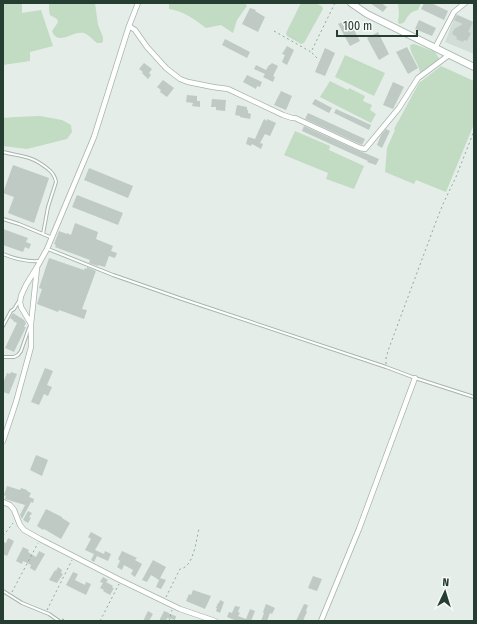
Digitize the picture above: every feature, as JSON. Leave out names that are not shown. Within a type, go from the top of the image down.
[{"type":"street","points":[[31,324],[21,307],[21,296],[47,249],[94,137],[129,26],[138,3]]},
{"type":"street","points":[[351,3],[367,14],[474,67]]},
{"type":"street","points":[[435,48],[454,12],[465,3]]},
{"type":"street","points":[[129,26],[135,30],[146,47],[180,80],[228,89],[239,93],[283,115],[295,118],[365,149],[399,108],[418,78],[449,55]]},
{"type":"street","points":[[3,442],[31,347],[31,324],[38,267]]},
{"type":"street","points":[[321,621],[359,529],[416,378]]},
{"type":"street","points":[[3,502],[10,505],[14,510],[20,525],[24,530],[40,539],[164,601],[215,621]]},
{"type":"lane","points":[[3,152],[33,159],[50,170],[56,178],[48,207],[43,234]]},
{"type":"lane","points":[[3,219],[52,238]]},
{"type":"lane","points":[[47,249],[113,275],[189,302],[386,367],[474,398]]},
{"type":"lane","points":[[3,254],[17,260],[41,260]]},
{"type":"lane","points":[[3,326],[8,315],[21,296]]},
{"type":"lane","points":[[3,356],[14,357],[18,355],[21,351],[31,324]]},
{"type":"lane","points":[[3,591],[22,603],[46,613],[59,621]]},
{"type":"path","points":[[312,52],[335,3]]},
{"type":"path","points":[[274,31],[312,52],[318,59]]},
{"type":"path","points":[[386,367],[386,358],[389,348],[436,218],[456,177],[474,131]]},
{"type":"path","points":[[3,536],[17,518]]},
{"type":"path","points":[[164,601],[180,569],[186,567],[190,561],[199,529]]},
{"type":"path","points":[[10,596],[40,539]]},
{"type":"path","points":[[46,613],[74,556]]},
{"type":"path","points":[[100,621],[121,580]]},
{"type":"path","points":[[169,621],[173,605]]},
{"type":"shaded area","points":[[456,14],[474,22],[474,54],[445,42]]},
{"type":"green space","points":[[3,3],[22,3],[22,13],[41,10],[53,46],[30,52],[30,61],[3,65]]},
{"type":"green space","points":[[49,3],[95,3],[98,25],[103,37],[103,42],[97,43],[84,33],[62,38],[55,36],[52,31],[58,22],[57,19],[50,15]]},
{"type":"green space","points":[[169,3],[245,3],[247,6],[237,20],[233,33],[221,25],[206,28],[189,16],[169,9]]},
{"type":"green space","points":[[301,3],[315,3],[322,6],[323,9],[304,43],[301,44],[287,36],[286,33]]},
{"type":"green space","points":[[398,3],[421,3],[418,10],[411,13],[402,24],[399,24]]},
{"type":"green space","points":[[414,44],[435,52],[439,58],[438,61],[421,74],[410,49],[410,45]]},
{"type":"green space","points":[[345,55],[385,73],[374,96],[335,77]]},
{"type":"green space","points":[[441,66],[474,81],[474,124],[446,192],[416,180],[414,184],[385,172],[387,148],[395,130],[394,129],[419,83]]},
{"type":"green space","points":[[330,81],[365,96],[363,101],[372,105],[370,110],[376,114],[371,123],[320,97]]},
{"type":"green space","points":[[40,116],[62,120],[71,125],[72,132],[67,139],[27,149],[3,146],[3,118]]},
{"type":"green space","points":[[295,131],[330,146],[329,150],[364,166],[354,189],[326,179],[328,173],[284,155]]},
{"type":"building","points":[[370,3],[381,3],[387,7],[383,12]]},
{"type":"building","points":[[424,3],[431,3],[448,11],[444,20],[421,9]]},
{"type":"building","points":[[250,8],[256,10],[255,11],[265,17],[258,32],[242,24]]},
{"type":"building","points":[[457,15],[473,22],[468,32],[471,33],[467,41],[464,40],[463,42],[456,39],[457,37],[452,34],[454,29],[463,24],[454,20]]},
{"type":"building","points":[[348,19],[360,41],[350,46],[338,24]]},
{"type":"building","points":[[419,20],[436,28],[432,36],[415,29]]},
{"type":"building","points":[[378,32],[389,54],[379,60],[367,38]]},
{"type":"building","points":[[225,39],[250,52],[247,58],[222,45]]},
{"type":"building","points":[[287,46],[294,50],[287,65],[282,62],[285,55],[282,54]]},
{"type":"building","points":[[407,47],[418,68],[408,74],[396,52]]},
{"type":"building","points":[[325,48],[335,53],[325,76],[315,72]]},
{"type":"building","points":[[144,63],[152,69],[149,73],[151,75],[148,79],[139,69]]},
{"type":"building","points":[[272,63],[278,66],[273,76],[275,77],[273,82],[263,77],[265,74],[254,69],[256,65],[266,70]]},
{"type":"building","points":[[247,75],[262,82],[260,87],[257,86],[256,89],[243,82]]},
{"type":"building","points":[[163,80],[174,88],[167,97],[160,92],[161,90],[157,87]]},
{"type":"building","points":[[393,82],[404,87],[393,109],[383,105]]},
{"type":"building","points":[[281,91],[292,96],[286,110],[274,105]]},
{"type":"building","points":[[187,95],[197,96],[197,101],[200,101],[200,107],[192,106],[193,103],[186,102]]},
{"type":"building","points":[[212,99],[226,100],[225,111],[216,110],[216,107],[211,107]]},
{"type":"building","points":[[315,99],[332,108],[329,113],[312,104]]},
{"type":"building","points":[[237,105],[247,107],[248,113],[251,114],[250,119],[235,115]]},
{"type":"building","points":[[336,109],[371,125],[369,130],[334,113]]},
{"type":"building","points":[[308,113],[365,139],[362,145],[305,119]]},
{"type":"building","points":[[264,119],[276,123],[270,136],[265,134],[260,143],[263,144],[261,149],[252,144],[251,146],[246,144],[248,137],[255,139]]},
{"type":"building","points":[[304,126],[379,159],[376,165],[367,162],[368,161],[302,131]]},
{"type":"building","points":[[386,129],[390,131],[382,148],[377,145],[381,135]]},
{"type":"building","points":[[13,165],[49,178],[34,223],[8,213],[14,197],[3,193]]},
{"type":"building","points":[[89,168],[133,186],[128,198],[84,180]]},
{"type":"building","points":[[77,195],[123,213],[118,225],[72,207]]},
{"type":"building","points":[[75,223],[98,232],[96,239],[113,246],[111,251],[117,253],[115,258],[109,256],[105,267],[89,263],[90,260],[55,247],[56,245],[54,244],[59,231],[71,235]]},
{"type":"building","points":[[3,229],[28,238],[26,242],[31,244],[29,249],[25,247],[23,252],[3,245]]},
{"type":"building","points":[[49,258],[84,270],[85,268],[87,269],[87,267],[96,271],[82,309],[87,310],[84,319],[59,310],[58,312],[37,304],[42,289],[39,288]]},
{"type":"building","points":[[13,313],[26,323],[24,327],[26,327],[14,352],[5,348],[17,323],[10,318]]},
{"type":"building","points":[[45,368],[53,371],[47,385],[52,387],[48,396],[44,394],[39,405],[31,402]]},
{"type":"building","points":[[11,372],[17,374],[9,394],[3,392],[3,383],[7,373],[10,374]]},
{"type":"building","points":[[36,455],[48,460],[42,476],[30,470]]},
{"type":"building","points":[[7,486],[20,490],[21,488],[27,490],[31,493],[29,497],[34,499],[33,503],[31,502],[22,519],[20,515],[25,505],[5,499],[6,496],[4,495]]},
{"type":"building","points":[[46,509],[70,523],[61,539],[37,526]]},
{"type":"building","points":[[28,511],[32,513],[29,517],[31,518],[28,523],[23,520]]},
{"type":"building","points":[[91,532],[102,538],[95,550],[104,554],[105,551],[111,554],[108,561],[97,556],[94,562],[91,560],[94,554],[85,550],[91,539],[88,537]]},
{"type":"building","points":[[8,538],[14,541],[7,556],[3,554],[3,542],[6,543]]},
{"type":"building","points":[[23,547],[29,550],[28,552],[36,557],[39,551],[45,554],[35,571],[30,568],[31,565],[23,561],[22,564],[16,561]]},
{"type":"building","points":[[122,551],[137,558],[135,560],[142,564],[135,577],[131,574],[133,570],[124,565],[122,570],[117,567],[120,561],[118,559]]},
{"type":"building","points":[[153,560],[166,567],[159,580],[151,575],[147,582],[142,580]]},
{"type":"building","points":[[58,567],[62,570],[61,573],[63,574],[57,583],[49,580]]},
{"type":"building","points":[[73,572],[78,574],[75,580],[85,585],[86,582],[91,584],[86,595],[66,585]]},
{"type":"building","points":[[313,576],[322,579],[317,591],[308,588]]},
{"type":"building","points":[[103,577],[108,580],[106,582],[113,586],[112,588],[114,588],[110,595],[100,588],[103,583],[100,582]]},
{"type":"building","points":[[160,578],[166,580],[161,589],[156,587]]},
{"type":"building","points":[[193,590],[211,596],[205,609],[186,601],[189,594],[191,595]]},
{"type":"building","points":[[220,600],[224,602],[220,613],[216,611],[216,608]]},
{"type":"building","points":[[266,604],[275,608],[272,614],[270,613],[267,621],[261,621],[263,612]]},
{"type":"building","points":[[304,604],[308,605],[303,621],[296,621]]},
{"type":"building","points":[[235,606],[240,607],[238,612],[240,613],[238,616],[246,619],[250,609],[255,611],[251,621],[237,621],[227,617],[229,612],[232,613]]},
{"type":"building","points":[[148,611],[153,614],[149,621],[143,621]]},
{"type":"building","points":[[164,611],[176,616],[175,620],[167,618],[166,621],[159,621]]}]
